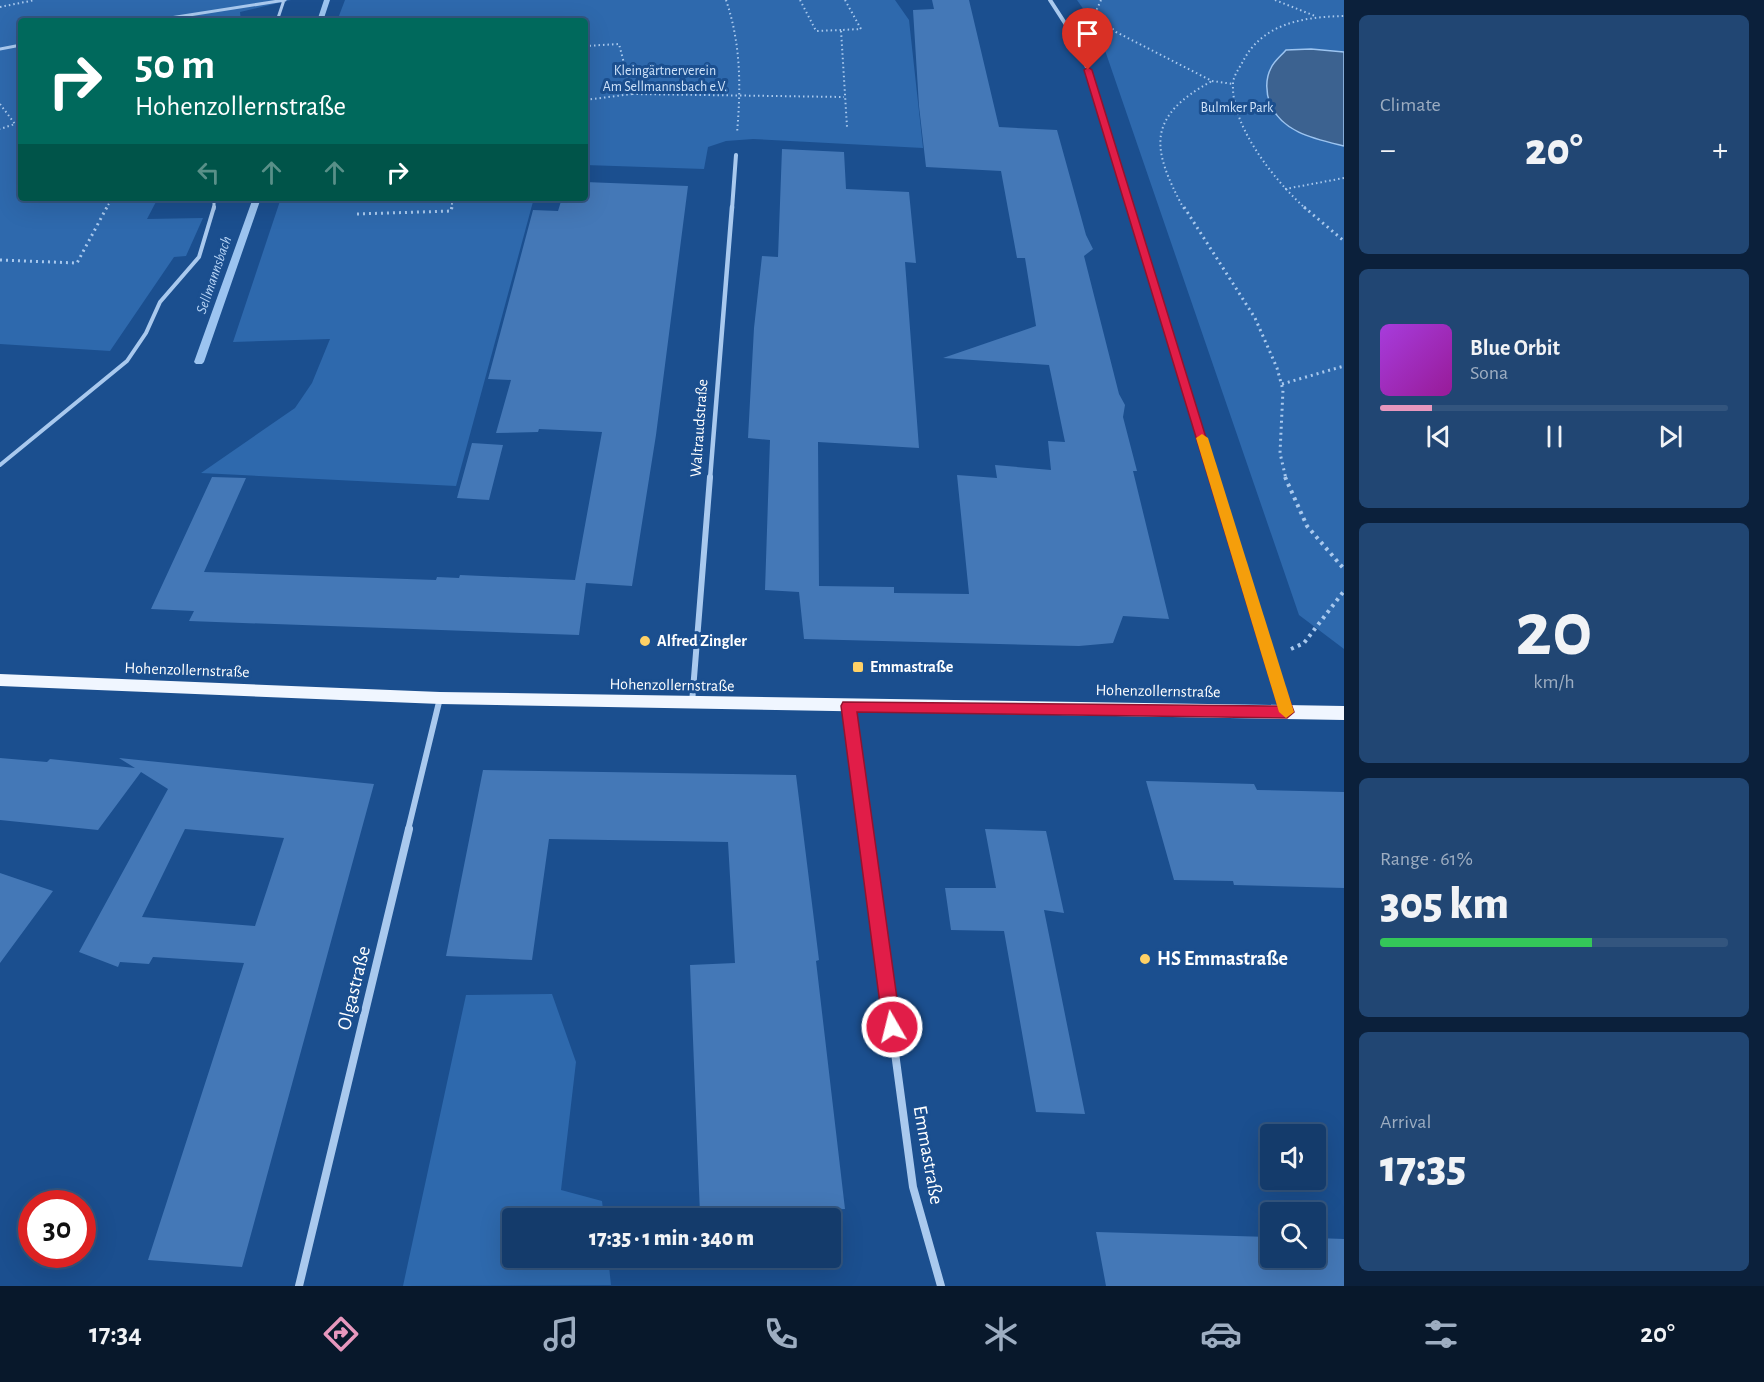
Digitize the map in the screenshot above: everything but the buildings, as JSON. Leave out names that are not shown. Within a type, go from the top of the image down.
[{"type":"main road","name":"Hohenzollernstraße","points":[[0,680],[440,698],[692,704],[1344,713]]},
{"type":"street","points":[[1050,0],[1081,48],[1268,660],[1287,712]]},
{"type":"street","name":"Waltraudstraße","points":[[692,704],[736,155]]},
{"type":"street","name":"Olgastraße","points":[[299,1286],[440,698]]},
{"type":"street","name":"Emmastraße","points":[[849,706],[913,1187],[940,1286]]},
{"type":"lane","points":[[170,18],[284,0],[278,18]]},
{"type":"lane","points":[[0,49],[18,46]]},
{"type":"lane","points":[[0,465],[127,361],[146,333],[160,302],[199,257],[214,212],[214,201]]},
{"type":"path","points":[[0,7],[35,0]]},
{"type":"path","points":[[726,0],[736,27],[741,56],[736,155]]},
{"type":"path","points":[[800,0],[816,31],[861,29],[845,0]]},
{"type":"path","points":[[1101,0],[1097,9],[1105,24],[1212,81],[1233,84]]},
{"type":"path","points":[[1275,0],[1315,16]]},
{"type":"path","points":[[1344,16],[1315,16],[1282,24],[1264,34],[1249,47],[1233,84],[1240,112],[1257,153],[1284,189],[1344,241]]},
{"type":"path","points":[[841,30],[847,127]]},
{"type":"path","points":[[588,46],[619,44],[632,94]]},
{"type":"path","points":[[1212,81],[1186,95],[1163,119],[1160,142],[1167,173],[1177,193],[1246,303],[1264,338],[1282,384],[1279,435],[1282,463],[1291,492],[1307,524],[1330,558],[1344,569]]},
{"type":"path","points":[[588,100],[632,94],[844,97]]},
{"type":"path","points":[[0,104],[15,124],[0,129]]},
{"type":"path","points":[[1284,189],[1344,178]]},
{"type":"path","points":[[0,260],[76,263],[110,201]]},
{"type":"path","points":[[357,214],[451,211],[453,201]]},
{"type":"path","points":[[1282,384],[1344,366]]},
{"type":"path","points":[[1268,660],[1304,643],[1344,591]]},
{"type":"green space","points":[[0,0],[291,0],[240,12],[241,18],[18,18],[18,201],[156,201],[147,219],[203,218],[186,256],[174,257],[110,351],[0,344]]},
{"type":"green space","name":"Kleingärtnerverein Am Sellmannsbach e.V.","points":[[345,0],[895,0],[909,20],[923,148],[753,139],[726,141],[708,147],[704,169],[588,165],[588,18],[338,18]]},
{"type":"green space","name":"Bulmker Park","points":[[1077,0],[1344,0],[1344,649],[1299,615],[1098,30]]},
{"type":"green space","points":[[280,201],[533,201],[456,486],[201,473],[295,408],[312,383],[330,339],[233,342]]},
{"type":"green space","points":[[552,994],[576,1062],[561,1190],[602,1201],[603,1208],[502,1208],[502,1268],[609,1268],[611,1285],[403,1286],[466,995]]},
{"type":"shaded area","points":[[1311,49],[1344,52],[1344,146],[1311,137],[1291,128],[1276,114],[1270,104],[1267,81],[1274,63],[1286,50]]},
{"type":"waterway","name":"Sellmannsbach","points":[[321,18],[327,0]]},
{"type":"waterway","name":"Sellmannsbach","points":[[199,362],[256,201]]},
{"type":"slow traffic","points":[[1202,438],[1268,660],[1286,712]]},
{"type":"place","name":"Alfred Zingler","points":[[645,641]]},
{"type":"place","name":"Emmastraße","points":[[858,667]]},
{"type":"place","name":"HS Emmastraße","points":[[1145,959]]},
{"type":"route","points":[[892,1027],[849,706],[1027,706],[1287,712],[1268,660],[1088,70]]}]
